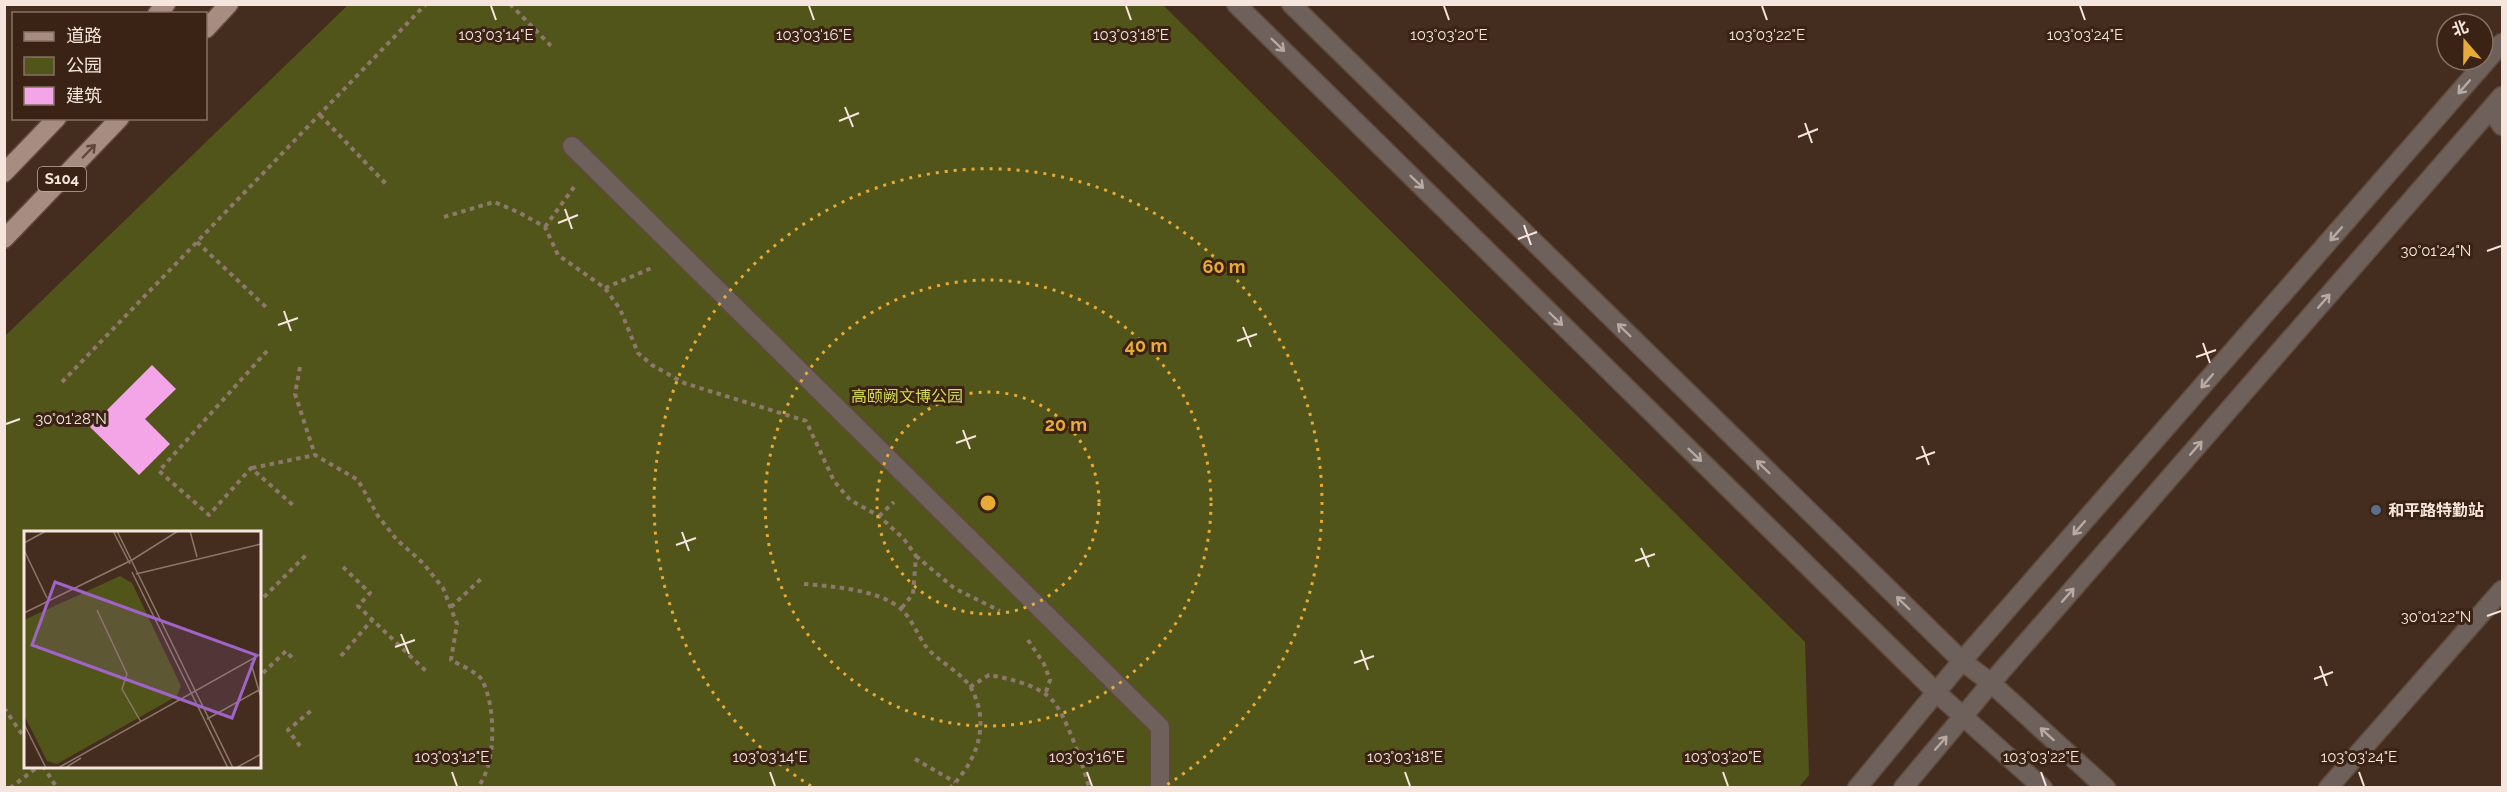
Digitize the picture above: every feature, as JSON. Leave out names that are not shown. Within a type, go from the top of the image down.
[{"type":"main road","points":[[207,28],[229,4]]},
{"type":"main road","name":"S104","points":[[4,173],[55,120]]},
{"type":"main road","name":"S104","points":[[4,238],[118,120]]},
{"type":"street","points":[[1236,4],[1937,693],[2043,788]]},
{"type":"street","points":[[1291,4],[1962,661],[1991,683],[2106,788]]},
{"type":"street","points":[[1857,788],[1962,661],[2502,43]]},
{"type":"street","points":[[2497,103],[2502,126]]},
{"type":"street","points":[[1903,788],[1991,683],[2497,103]]},
{"type":"street","points":[[572,146],[1160,727],[1160,788]]},
{"type":"street","points":[[2328,788],[2502,590]]},
{"type":"path","points":[[62,382],[426,4]]},
{"type":"path","points":[[510,4],[555,49]]},
{"type":"path","points":[[320,115],[388,186]]},
{"type":"path","points":[[544,227],[591,165]]},
{"type":"path","points":[[444,217],[494,202],[544,227],[558,255],[605,288],[620,309],[638,353],[652,365],[684,383],[806,421],[834,482],[850,500],[879,516],[904,539],[916,556],[954,588],[1009,616]]},
{"type":"path","points":[[197,242],[269,310]]},
{"type":"path","points":[[605,288],[682,256]]},
{"type":"path","points":[[267,351],[159,471],[209,515],[251,468],[315,455],[358,480],[378,516],[397,540],[423,563],[443,588],[457,624],[451,660],[481,678],[493,712],[491,748],[483,782],[477,788]]},
{"type":"path","points":[[300,367],[295,394],[315,455]]},
{"type":"path","points":[[251,468],[293,505]]},
{"type":"path","points":[[264,597],[306,555]]},
{"type":"path","points":[[901,609],[913,594],[916,556]]},
{"type":"path","points":[[343,567],[370,592],[358,606],[428,673]]},
{"type":"path","points":[[451,607],[482,578]]},
{"type":"path","points":[[804,584],[848,588],[901,609],[928,649],[970,687],[982,720],[978,744],[966,771],[950,788]]},
{"type":"path","points":[[341,656],[372,620]]},
{"type":"path","points":[[1027,638],[1044,664],[1050,680],[1045,695]]},
{"type":"path","points":[[263,673],[286,651],[296,660]]},
{"type":"path","points":[[970,687],[989,675],[1019,680],[1053,700],[1068,729],[1089,788]]},
{"type":"path","points":[[4,708],[24,737]]},
{"type":"path","points":[[300,746],[288,730],[314,708]]},
{"type":"path","points":[[915,759],[955,782]]},
{"type":"path","points":[[10,788],[38,768]]},
{"type":"path","points":[[42,768],[57,788]]},
{"type":"green space","name":"高颐阙文博公园","points":[[348,5],[1163,5],[1805,642],[1809,775],[1799,787],[5,788],[5,336]]},
{"type":"building","points":[[152,365],[176,389],[145,419],[170,444],[139,475],[90,427]]},
{"type":"place","name":"和平路特勤站","points":[[2376,510]]}]
